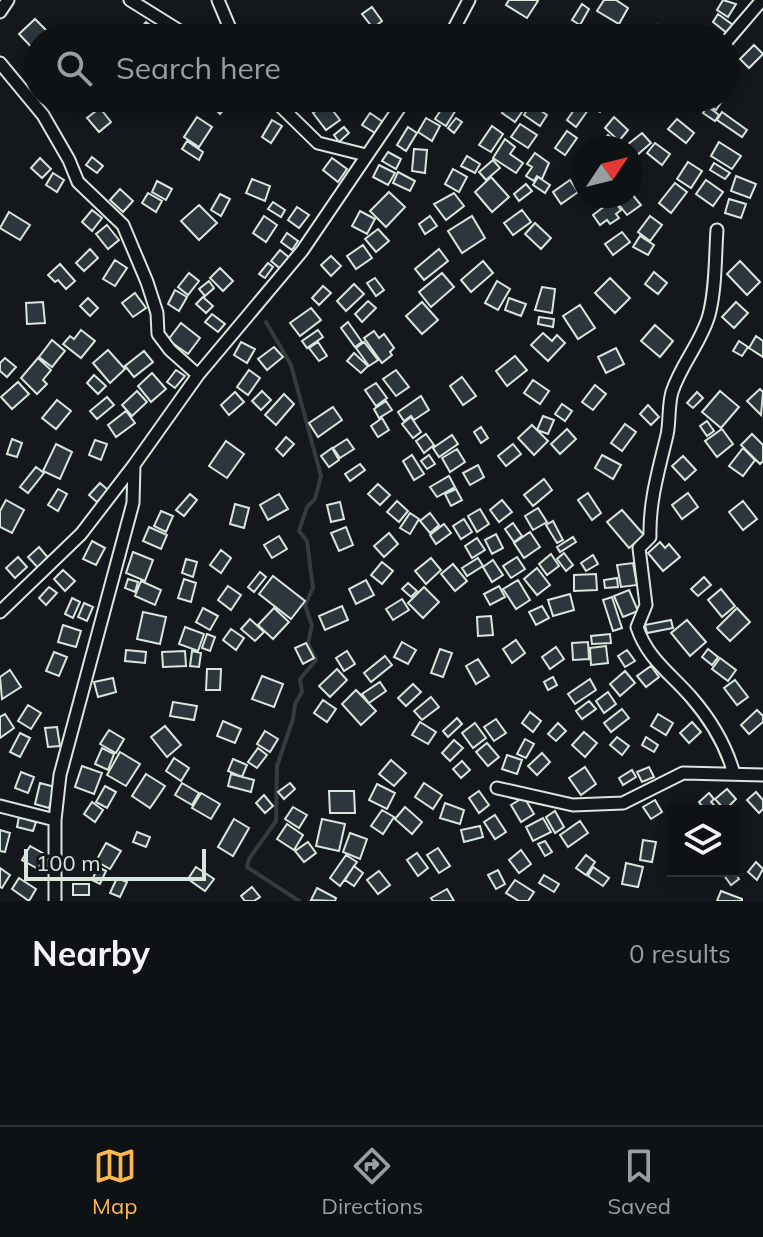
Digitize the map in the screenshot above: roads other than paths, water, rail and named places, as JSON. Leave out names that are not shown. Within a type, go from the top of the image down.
[{"type":"street","points":[[0,12],[8,0]]},
{"type":"street","points":[[130,0],[169,24]]},
{"type":"street","points":[[218,0],[228,24]]},
{"type":"street","points":[[456,24],[469,0]]},
{"type":"street","points":[[739,27],[762,0]]},
{"type":"street","points":[[0,63],[24,92]]},
{"type":"street","points":[[41,112],[69,160],[78,182],[123,225],[157,313],[158,334],[170,350],[198,375]]},
{"type":"street","points":[[286,112],[318,143],[366,155]]},
{"type":"street","points":[[0,612],[81,534],[198,375],[302,251],[396,112]]},
{"type":"street","points":[[717,230],[713,298],[700,341],[682,368],[671,394],[668,431],[649,510],[650,537],[639,548],[646,605],[637,627],[643,646],[693,699],[716,731],[727,750],[734,774]]},
{"type":"street","points":[[55,901],[55,820],[60,775],[133,503],[134,465]]},
{"type":"street","points":[[497,788],[573,805],[623,803],[683,773],[763,775]]},
{"type":"street","points":[[0,806],[55,820]]},
{"type":"waterway","points":[[266,322],[291,365],[321,476],[315,499],[307,507],[299,531],[307,541],[313,588],[305,605],[312,626],[308,643],[316,660],[300,679],[302,692],[295,704],[277,766],[276,821],[249,859],[247,867],[299,901]]}]
